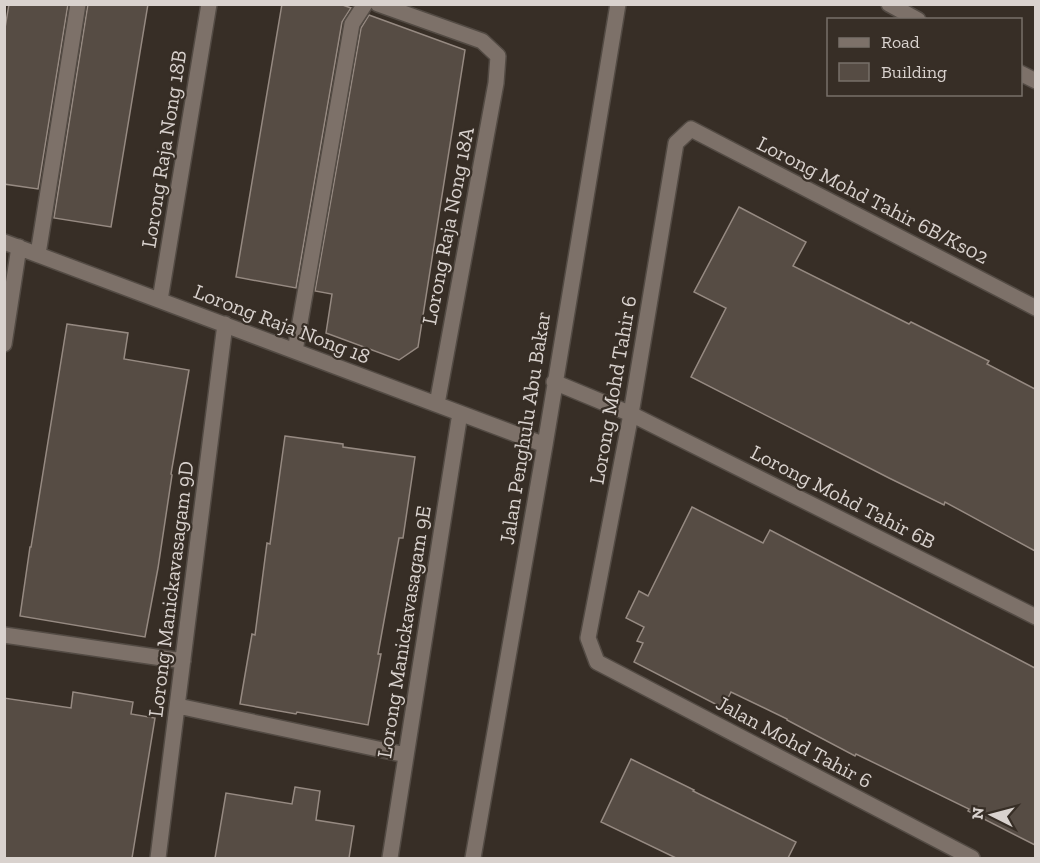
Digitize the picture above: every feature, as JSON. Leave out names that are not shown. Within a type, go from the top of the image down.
[{"type":"street","points":[[38,254],[78,4]]},
{"type":"street","name":"Lorong Raja Nong 18B","points":[[160,300],[209,4]]},
{"type":"street","points":[[295,351],[352,24],[365,4]]},
{"type":"street","name":"Lorong Raja Nong 18A","points":[[378,4],[482,41],[498,56],[496,83],[437,404]]},
{"type":"street","name":"Jalan Penghulu Abu Bakar","points":[[473,858],[545,445],[618,4]]},
{"type":"street","points":[[889,4],[914,18]]},
{"type":"street","name":"Lorong Mohd Tahir 6B/Ks02","points":[[691,129],[1035,309]]},
{"type":"street","name":"Lorong Mohd Tahir 6","points":[[597,662],[588,638],[631,414],[676,143],[691,129]]},
{"type":"street","points":[[4,344],[12,245]]},
{"type":"street","name":"Lorong Raja Nong 18","points":[[12,245],[545,445]]},
{"type":"street","name":"Lorong Manickavasagam 9D","points":[[158,858],[225,324]]},
{"type":"street","name":"Lorong Mohd Tahir 6B","points":[[554,382],[631,414],[1035,617]]},
{"type":"street","name":"Lorong Manickavasagam 9E","points":[[390,858],[460,413]]},
{"type":"street","points":[[4,635],[183,661]]},
{"type":"street","name":"Jalan Mohd Tahir 6","points":[[597,662],[972,858]]},
{"type":"street","points":[[177,706],[406,755]]},
{"type":"building","points":[[9,4],[68,4],[38,189],[4,184],[4,34]]},
{"type":"building","points":[[88,4],[148,4],[111,227],[54,218]]},
{"type":"building","points":[[282,4],[340,4],[351,8],[342,22],[296,288],[236,277]]},
{"type":"building","points":[[369,15],[465,50],[418,347],[399,360],[326,333],[332,294],[315,291],[361,28]]},
{"type":"building","points":[[739,207],[806,242],[793,266],[989,361],[987,364],[1035,389],[1035,551],[945,502],[944,505],[889,478],[691,377],[726,308],[694,292]]},
{"type":"building","points":[[67,324],[128,333],[124,359],[189,370],[145,637],[20,616]]},
{"type":"building","points":[[285,436],[415,457],[403,538],[399,538],[378,654],[381,654],[368,725],[240,704],[252,634],[255,635],[267,543],[270,544]]},
{"type":"building","points":[[692,507],[763,543],[770,530],[1035,668],[1035,845],[968,811],[969,809],[856,754],[855,756],[731,692],[723,708],[634,662],[643,643],[637,641],[644,627],[626,618],[639,591],[648,596]]},
{"type":"building","points":[[73,692],[133,702],[131,714],[155,718],[132,858],[4,858],[4,698],[71,708]]},
{"type":"building","points":[[631,759],[796,842],[788,858],[676,858],[601,822]]},
{"type":"building","points":[[295,787],[320,791],[316,820],[354,826],[349,858],[215,858],[226,793],[292,804]]}]
